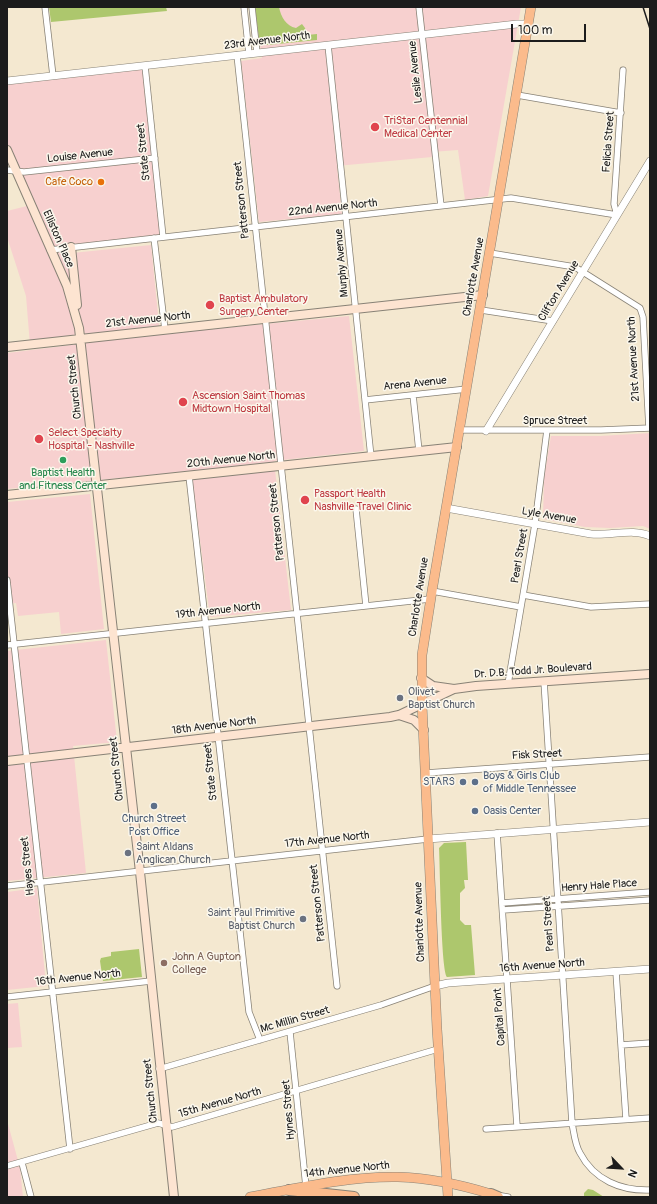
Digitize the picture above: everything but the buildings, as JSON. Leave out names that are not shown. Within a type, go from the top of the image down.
[{"type":"highway","points":[[289,1190],[354,1197]]},
{"type":"main road","name":"Charlotte Avenue","points":[[448,1197],[438,1049],[428,839],[421,678],[423,643],[481,310],[531,7]]},
{"type":"main road","name":"Elliston Place","points":[[7,150],[67,286],[81,339]]},
{"type":"main road","points":[[71,247],[79,328]]},
{"type":"main road","name":"21st Avenue North","points":[[7,347],[483,295]]},
{"type":"main road","name":"Church Street","points":[[81,339],[140,872],[165,1126],[174,1197]]},
{"type":"main road","name":"20th Avenue North","points":[[7,495],[457,448]]},
{"type":"main road","name":"Dr. D.B. Todd Jr. Boulevard","points":[[422,704],[454,689],[650,674]]},
{"type":"main road","points":[[421,678],[433,686],[454,689]]},
{"type":"main road","name":"18th Avenue North","points":[[7,761],[399,715],[422,704]]},
{"type":"main road","points":[[399,715],[414,720],[424,730]]},
{"type":"main road","name":"14th Avenue North","points":[[250,1197],[353,1180],[398,1177],[461,1185],[495,1196]]},
{"type":"street","points":[[46,7],[53,76]]},
{"type":"street","points":[[244,7],[249,54]]},
{"type":"street","points":[[252,7],[257,53]]},
{"type":"street","name":"Leslie Avenue","points":[[419,7],[441,206]]},
{"type":"street","name":"23rd Avenue North","points":[[7,81],[328,44],[529,24]]},
{"type":"street","name":"Murphy Avenue","points":[[328,44],[371,457]]},
{"type":"street","name":"Patterson Street","points":[[237,55],[337,986]]},
{"type":"street","name":"State Street","points":[[145,66],[163,237]]},
{"type":"street","name":"Felicia Street","points":[[617,215],[614,204],[624,70]]},
{"type":"street","points":[[517,95],[621,113]]},
{"type":"street","name":"Louise Avenue","points":[[7,170],[24,172],[155,158]]},
{"type":"street","name":"Clifton Avenue","points":[[486,431],[650,161]]},
{"type":"street","name":"22nd Avenue North","points":[[50,250],[511,198],[617,215]]},
{"type":"street","points":[[154,238],[165,330]]},
{"type":"street","name":"21st Avenue North","points":[[490,252],[573,267],[638,306],[642,311],[649,428]]},
{"type":"street","points":[[481,310],[553,321]]},
{"type":"street","name":"Arena Avenue","points":[[365,400],[467,389]]},
{"type":"street","points":[[413,395],[419,452]]},
{"type":"street","name":"Spruce Street","points":[[460,430],[486,431],[649,428]]},
{"type":"street","name":"Pearl Street","points":[[508,684],[535,524],[547,430]]},
{"type":"street","name":"State Street","points":[[189,476],[231,862],[249,1012],[260,1040]]},
{"type":"street","name":"Lyle Avenue","points":[[446,508],[603,536],[639,533],[650,535]]},
{"type":"street","points":[[356,509],[366,606]]},
{"type":"street","name":"Hayes Street","points":[[7,580],[70,1149]]},
{"type":"street","name":"19th Avenue North","points":[[7,645],[366,606],[431,595],[521,607]]},
{"type":"street","points":[[523,595],[591,607],[650,604]]},
{"type":"street","name":"Pearl Street","points":[[544,681],[552,829],[572,1123],[579,1152],[591,1169],[601,1178],[624,1188],[650,1190]]},
{"type":"street","name":"Fisk Street","points":[[426,773],[650,757]]},
{"type":"street","name":"17th Avenue North","points":[[7,886],[323,852],[428,839],[650,822]]},
{"type":"street","name":"Capital Point","points":[[497,833],[517,1126]]},
{"type":"street","name":"Henry Hale Place","points":[[502,903],[650,892]]},
{"type":"street","name":"Henry Hale Place","points":[[503,910],[650,900]]},
{"type":"street","name":"16th Avenue North","points":[[435,986],[508,979],[650,970]]},
{"type":"street","points":[[616,972],[626,1119]]},
{"type":"street","name":"16th Avenue North","points":[[7,997],[151,981]]},
{"type":"street","name":"Mc Millin Street","points":[[159,1069],[398,1000],[435,986]]},
{"type":"street","name":"Hynes Street","points":[[290,1032],[306,1187]]},
{"type":"street","points":[[621,1045],[650,1043]]},
{"type":"street","name":"15th Avenue North","points":[[7,1166],[158,1123],[172,1127],[438,1049]]},
{"type":"street","points":[[486,1129],[650,1118]]},
{"type":"street","points":[[22,1162],[31,1197]]},
{"type":"street","points":[[495,1196],[508,1197]]},
{"type":"shaded area","name":"TriStar Centennial Medical Center","points":[[255,7],[521,7],[488,196],[465,200],[458,150],[432,152],[432,157],[337,166],[342,214],[259,222],[241,61],[262,58]]},
{"type":"shaded area","name":"Ascension Saint Thomas Midtown Hospital","points":[[142,66],[163,237],[71,247],[72,253],[151,245],[160,334],[349,316],[364,451],[274,461],[291,610],[210,617],[191,471],[7,489],[7,353],[87,343],[77,304],[81,339],[30,345],[26,296],[7,237],[7,211],[31,205],[7,150],[7,81]]},
{"type":"shaded area","points":[[650,433],[650,529],[643,526],[610,528],[585,527],[543,519],[544,477],[551,436],[600,436]]},
{"type":"shaded area","points":[[90,494],[104,629],[61,634],[59,612],[18,616],[16,603],[7,604],[7,502]]},
{"type":"shaded area","points":[[106,640],[117,742],[73,746],[86,873],[7,881],[7,651]]},
{"type":"shaded area","points":[[37,888],[46,986],[7,990],[7,892]]},
{"type":"shaded area","points":[[18,1003],[22,1047],[7,1048],[7,1004]]},
{"type":"shaded area","points":[[7,1120],[20,1168],[23,1197],[7,1197]]},
{"type":"green space","points":[[49,7],[166,7],[167,11],[51,22]]},
{"type":"green space","points":[[255,7],[279,7],[283,18],[289,25],[296,28],[302,24],[307,35],[317,34],[317,40],[268,45],[262,44],[259,39]]},
{"type":"green space","points":[[466,842],[468,880],[464,880],[465,888],[460,893],[460,920],[465,925],[471,925],[475,975],[447,977],[443,957],[439,848],[444,843]]},
{"type":"green space","points":[[139,949],[142,977],[103,981],[100,961],[101,958],[111,956],[111,952]]},
{"type":"green space","points":[[588,1189],[593,1190],[604,1197],[584,1197],[584,1193]]},
{"type":"railway","points":[[643,7],[650,29]]},
{"type":"place","name":"TriStar Centennial Medical Center","points":[[375,127]]},
{"type":"place","name":"Cafe Coco","points":[[101,182]]},
{"type":"place","name":"Baptist Ambulatory Surgery Center","points":[[210,305]]},
{"type":"place","name":"Ascension Saint Thomas Midtown Hospital","points":[[183,402]]},
{"type":"place","name":"Select Specialty Hospital - Nashville","points":[[39,439]]},
{"type":"place","name":"Baptist Health and Fitness Center","points":[[63,460]]},
{"type":"place","name":"Passport Health Nashville Travel Clinic","points":[[305,500]]},
{"type":"place","name":"Olivet Baptist Church","points":[[400,698]]},
{"type":"place","name":"STARS","points":[[463,782]]},
{"type":"place","name":"Boys & Girls Club of Middle Tennessee","points":[[475,782]]},
{"type":"place","name":"Church Street Post Office","points":[[154,806]]},
{"type":"place","name":"Oasis Center","points":[[475,811]]},
{"type":"place","name":"Saint Aldans Anglican Church","points":[[128,853]]},
{"type":"place","name":"Saint Paul Primitive Baptist Church","points":[[303,919]]},
{"type":"place","name":"John A Gupton College","points":[[164,963]]}]
